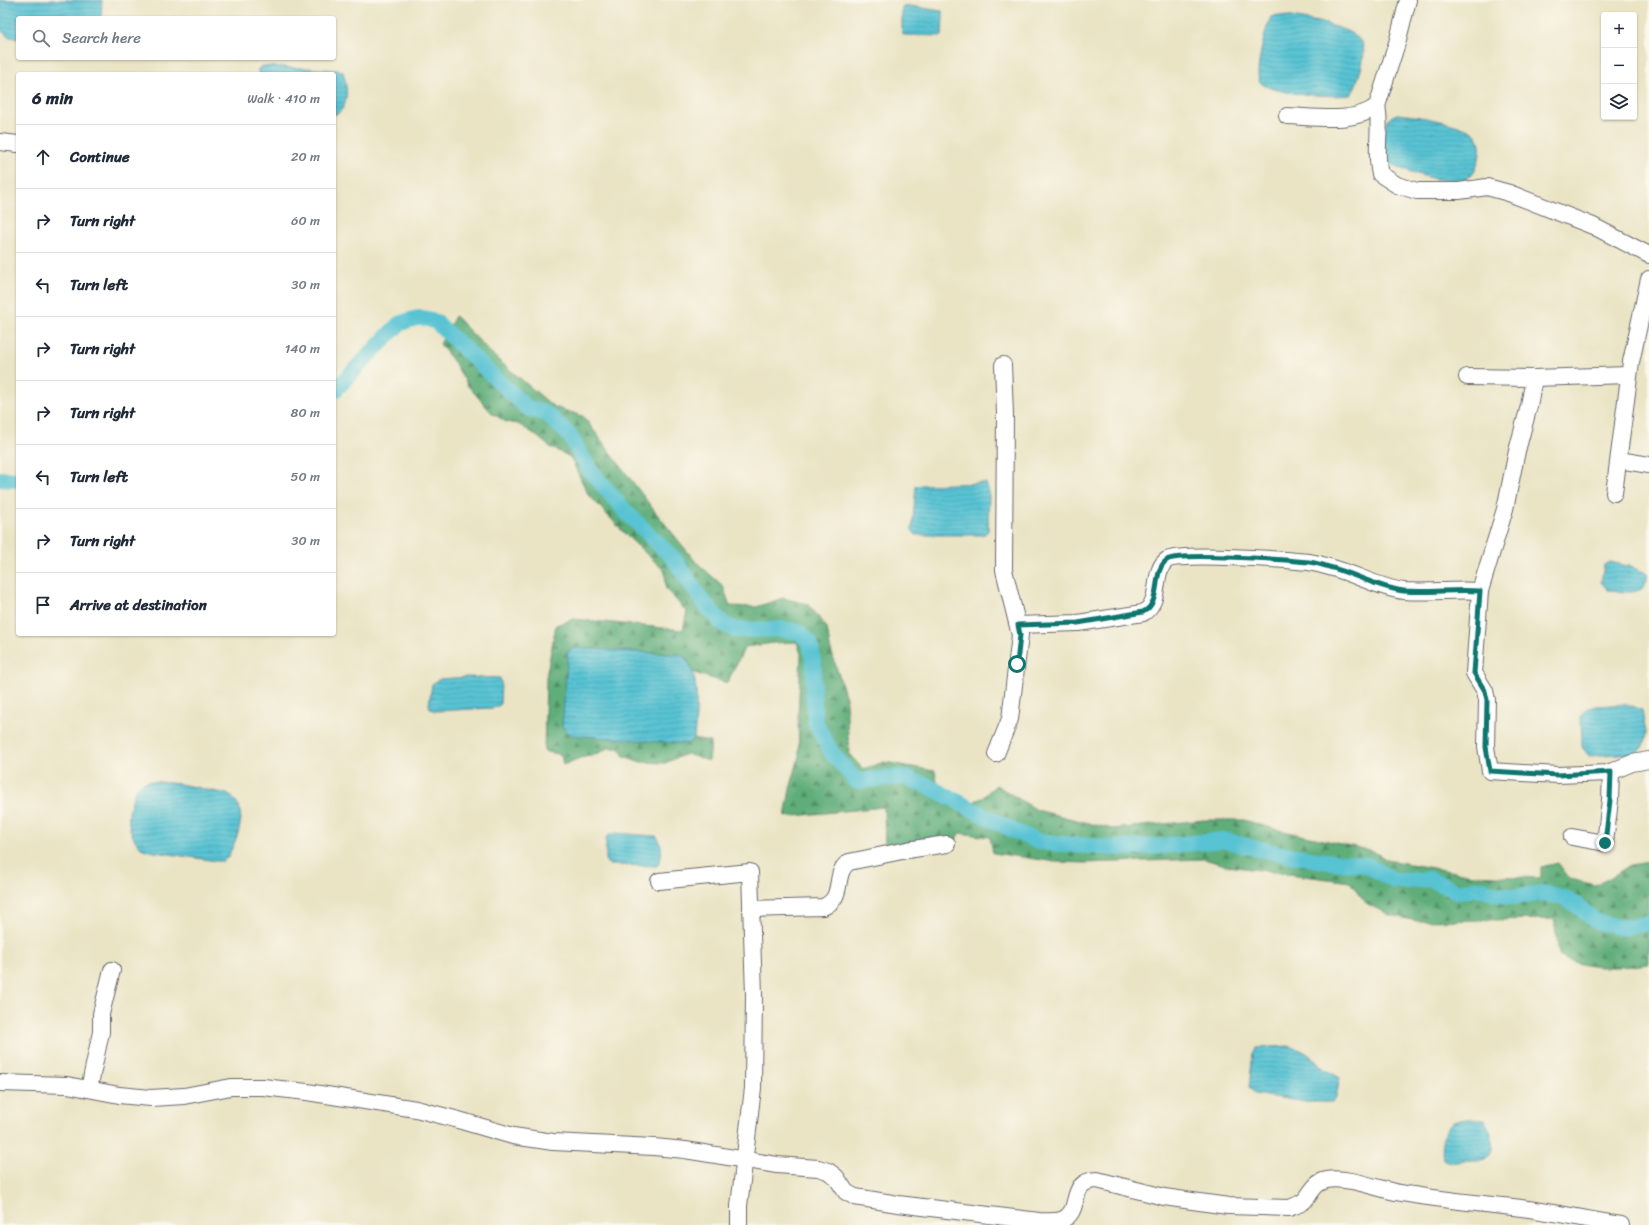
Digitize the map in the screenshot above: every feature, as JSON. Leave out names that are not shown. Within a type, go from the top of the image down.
[{"type":"street","points":[[1408,0],[1397,43],[1377,106],[1380,130],[1377,162],[1380,174],[1397,185],[1417,190],[1459,191],[1487,188],[1509,193],[1593,226],[1649,255]]},
{"type":"street","points":[[1287,116],[1350,118],[1369,112],[1377,106]]},
{"type":"street","points":[[0,142],[16,144]]},
{"type":"street","points":[[1614,493],[1629,375],[1649,279]]},
{"type":"street","points":[[996,754],[1010,719],[1020,635],[1004,570],[1005,414],[1003,365]]},
{"type":"street","points":[[1467,377],[1534,378],[1629,375]]},
{"type":"street","points":[[1534,378],[1529,406],[1504,509],[1480,591],[1474,673],[1485,691],[1487,700],[1486,747],[1490,771],[1558,775],[1611,772],[1632,763],[1649,760]]},
{"type":"street","points":[[1619,460],[1649,465]]},
{"type":"street","points":[[1018,625],[1078,623],[1143,612],[1149,609],[1153,601],[1162,565],[1167,559],[1175,556],[1310,562],[1331,567],[1404,591],[1480,591]]},
{"type":"street","points":[[1572,837],[1605,843],[1610,800],[1611,772]]},
{"type":"street","points":[[751,909],[823,907],[831,904],[835,898],[842,869],[849,862],[907,850],[947,844]]},
{"type":"street","points":[[659,881],[750,872],[754,995],[754,1072],[739,1206],[739,1225]]},
{"type":"street","points":[[89,1089],[101,1032],[101,1014],[112,970]]},
{"type":"street","points":[[0,1083],[67,1085],[151,1098],[184,1096],[231,1088],[263,1087],[306,1092],[416,1109],[513,1136],[553,1142],[662,1148],[745,1161],[818,1168],[828,1171],[836,1177],[846,1192],[855,1197],[898,1204],[1039,1221],[1062,1220],[1068,1216],[1073,1210],[1079,1188],[1090,1180],[1097,1180],[1164,1197],[1228,1206],[1289,1208],[1297,1206],[1304,1201],[1315,1186],[1321,1182],[1332,1179],[1354,1182],[1414,1195],[1467,1203],[1514,1207],[1621,1225]]},
{"type":"green space","points":[[455,316],[496,358],[554,407],[583,416],[653,509],[695,561],[723,586],[730,606],[756,607],[783,598],[808,604],[827,628],[830,647],[846,698],[849,754],[863,769],[884,762],[935,771],[941,802],[958,809],[982,798],[996,785],[1037,810],[1112,829],[1204,820],[1244,820],[1279,830],[1373,851],[1387,860],[1473,875],[1541,878],[1541,867],[1558,863],[1570,879],[1595,885],[1608,879],[1630,865],[1649,862],[1649,964],[1626,967],[1602,967],[1580,964],[1569,960],[1559,955],[1554,919],[1417,921],[1389,915],[1366,903],[1350,882],[1228,866],[1204,859],[1085,863],[1056,862],[993,853],[990,837],[959,833],[953,848],[885,852],[884,807],[785,817],[790,789],[799,757],[798,716],[801,654],[797,642],[774,643],[745,647],[727,683],[694,673],[687,659],[682,655],[575,648],[568,651],[687,744],[694,739],[711,742],[709,761],[686,754],[665,763],[641,762],[624,756],[619,748],[608,748],[595,755],[580,758],[563,765],[561,755],[544,751],[546,677],[556,625],[574,619],[683,630],[687,612],[666,589],[665,571],[626,535],[588,494],[570,457],[550,447],[533,433],[518,424],[506,422],[492,413],[468,386],[454,362],[440,344]]},
{"type":"water","points":[[0,0],[102,0],[101,16],[16,16],[16,38],[7,36],[0,29]]},
{"type":"water","points":[[905,6],[942,11],[942,36],[904,35],[902,33],[902,8]]},
{"type":"water","points":[[1278,15],[1323,23],[1346,31],[1355,36],[1361,42],[1364,52],[1363,62],[1351,95],[1331,96],[1286,92],[1264,85],[1259,80],[1258,67],[1266,30],[1271,17]]},
{"type":"water","points":[[262,66],[340,70],[343,72],[346,83],[346,96],[343,108],[336,114],[336,72],[258,72],[258,69]]},
{"type":"water","points":[[1397,114],[1426,118],[1451,124],[1462,127],[1476,135],[1480,143],[1480,153],[1473,173],[1466,179],[1449,181],[1413,173],[1384,161],[1383,134],[1387,122],[1391,117]]},
{"type":"water","points":[[986,483],[989,492],[988,531],[983,535],[916,535],[912,530],[916,486]]},
{"type":"water","points":[[1610,562],[1628,566],[1647,573],[1644,587],[1634,592],[1608,590],[1601,582],[1604,565]]},
{"type":"water","points":[[575,648],[682,655],[693,671],[695,682],[696,706],[694,739],[687,744],[571,735],[562,727],[568,651]]},
{"type":"water","points":[[468,677],[500,678],[500,705],[493,708],[435,711],[431,709],[429,705],[432,684],[440,679]]},
{"type":"water","points":[[1627,704],[1642,710],[1646,733],[1643,748],[1635,753],[1589,756],[1582,747],[1581,715],[1586,709],[1596,706]]},
{"type":"water","points":[[149,781],[180,784],[227,794],[235,800],[241,815],[240,824],[235,842],[227,858],[223,861],[216,861],[149,851],[141,848],[130,830],[129,811],[137,789],[143,783]]},
{"type":"water","points":[[615,833],[656,836],[661,846],[661,855],[657,866],[610,865],[606,862],[606,838],[610,834]]},
{"type":"water","points":[[1289,1046],[1308,1054],[1323,1068],[1340,1078],[1336,1097],[1333,1102],[1306,1102],[1255,1094],[1249,1087],[1253,1053],[1257,1048]]},
{"type":"water","points":[[1468,1119],[1484,1120],[1487,1124],[1492,1139],[1492,1150],[1490,1154],[1486,1158],[1479,1161],[1449,1162],[1443,1159],[1442,1151],[1447,1128],[1453,1122]]},
{"type":"waterway","points":[[336,389],[399,324],[418,318],[436,322],[527,408],[547,414],[570,436],[590,470],[625,511],[674,559],[701,599],[721,622],[735,630],[782,629],[799,632],[810,642],[814,667],[813,692],[815,722],[832,753],[856,781],[903,777],[928,786],[1012,830],[1039,842],[1114,848],[1162,846],[1223,840],[1258,849],[1323,861],[1367,865],[1393,880],[1406,881],[1429,879],[1458,892],[1472,889],[1484,889],[1496,894],[1513,897],[1544,893],[1564,898],[1578,906],[1595,921],[1622,928],[1649,923]]},
{"type":"waterway","points":[[0,479],[16,480]]},
{"type":"route","points":[[1017,664],[1020,635],[1018,625],[1078,623],[1143,612],[1149,609],[1153,601],[1162,565],[1167,559],[1175,556],[1310,562],[1331,567],[1404,591],[1480,591],[1474,652],[1474,673],[1485,691],[1487,700],[1486,747],[1490,771],[1558,775],[1611,772],[1610,800],[1605,843]]}]
